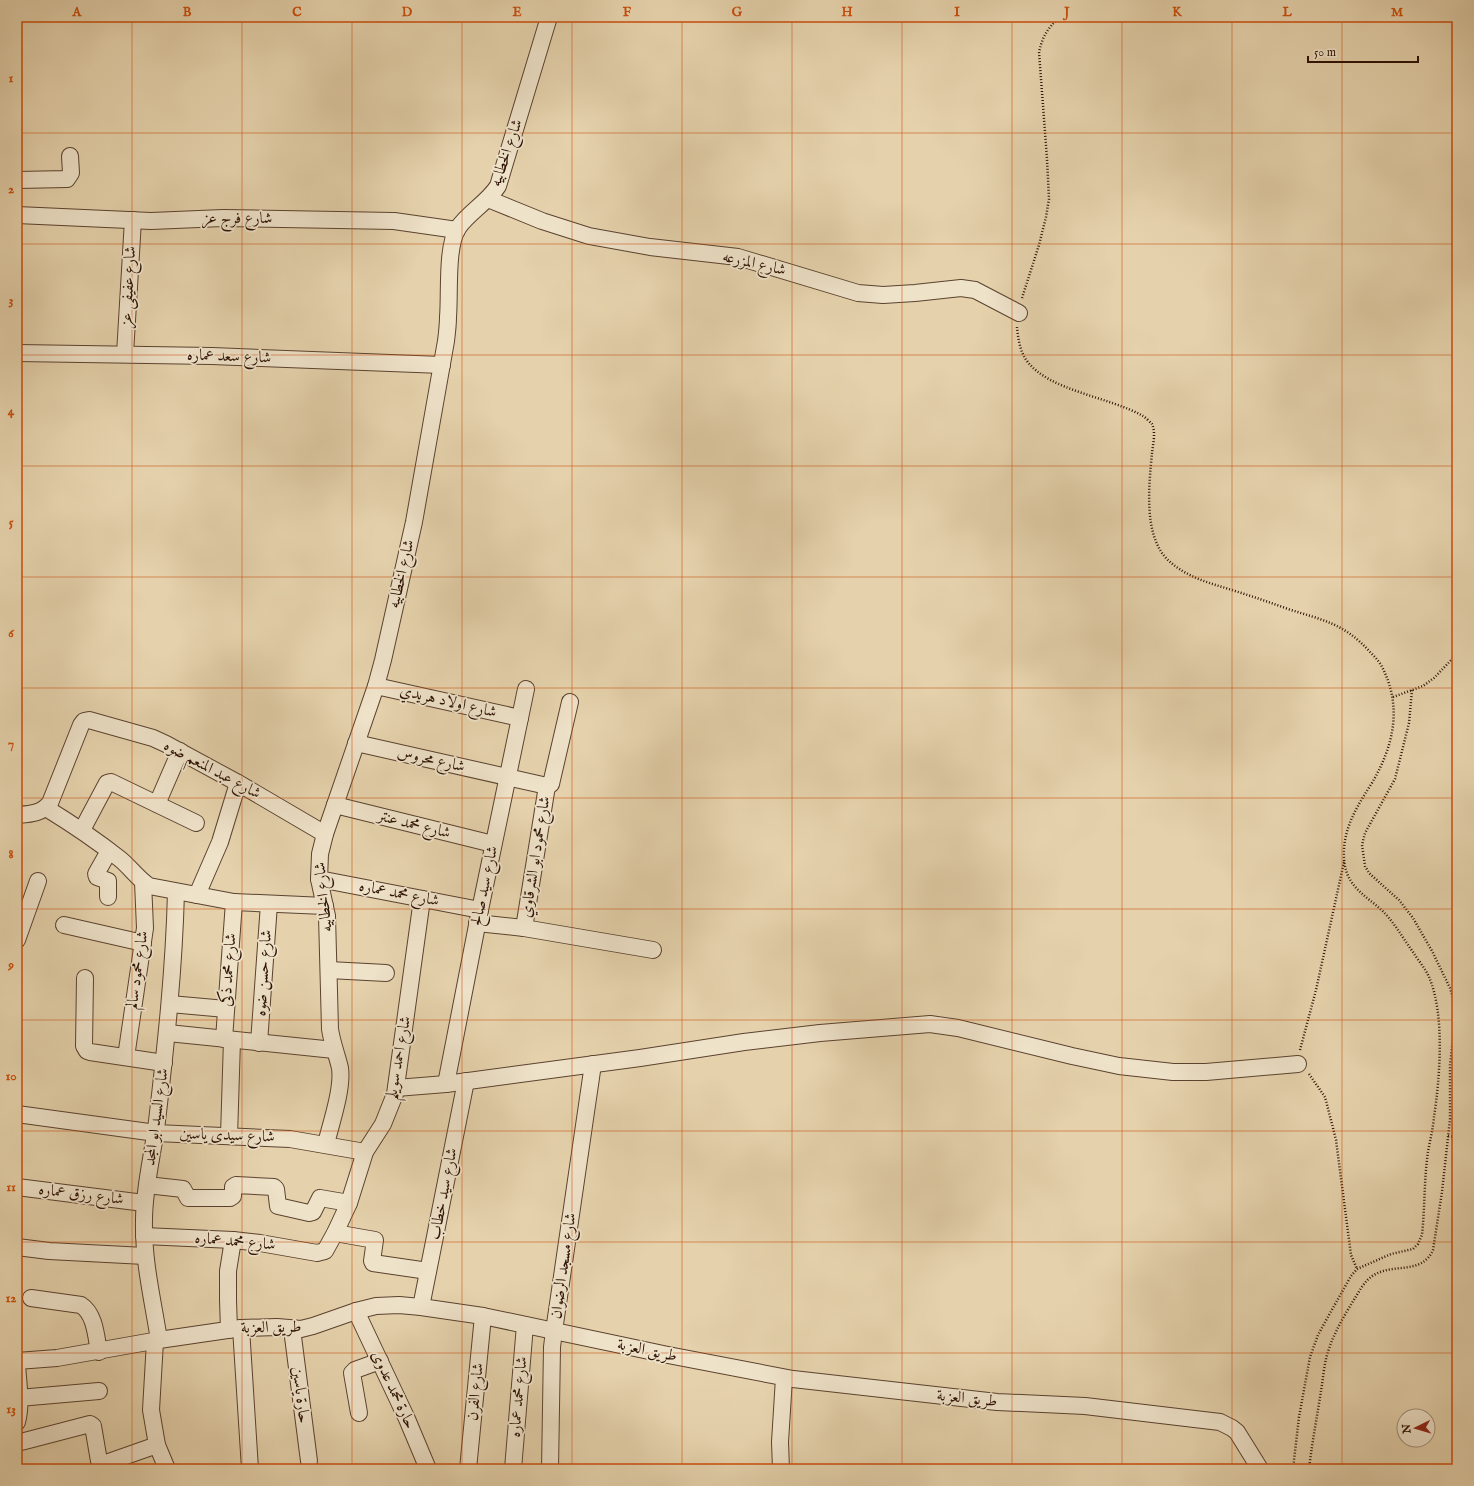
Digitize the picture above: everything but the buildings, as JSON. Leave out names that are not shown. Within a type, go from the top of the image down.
[{"type":"street","name":"شارع الخطابيه","points":[[326,1144],[340,1089],[340,1068],[334,1050],[330,1029],[327,916],[319,879],[320,854],[325,834],[376,686],[414,522],[442,365],[448,318],[451,251],[453,239],[463,222],[488,199],[498,186],[502,177],[549,17]]},
{"type":"street","points":[[17,180],[67,179],[71,173],[70,156]]},
{"type":"street","name":"شارع المزرعه","points":[[488,199],[542,221],[589,236],[650,247],[738,257],[858,293],[883,295],[961,288],[975,290],[1019,313]]},
{"type":"street","name":"شارع فرج عز","points":[[17,215],[133,220],[223,218],[394,221],[457,230]]},
{"type":"street","name":"شارع عفيفى عز","points":[[125,354],[133,220]]},
{"type":"street","name":"شارع سعد عماره","points":[[17,352],[125,354],[442,365]]},
{"type":"street","name":"شارع اولاد هريدي","points":[[376,686],[520,718]]},
{"type":"street","name":"شارع سيد صالح","points":[[446,1084],[478,917],[526,689]]},
{"type":"street","name":"شارع محمود ابو الشرقاوي","points":[[524,928],[547,786],[551,784],[570,702]]},
{"type":"street","name":"شارع عبد المنعم ضوه","points":[[46,808],[53,798],[81,725],[84,721],[93,720],[153,738],[180,751],[325,834]]},
{"type":"street","name":"شارع محروس","points":[[356,743],[547,786]]},
{"type":"street","points":[[157,804],[180,751]]},
{"type":"street","points":[[82,830],[109,782],[112,782],[196,823]]},
{"type":"street","points":[[197,895],[220,842],[238,783]]},
{"type":"street","name":"شارع محمد عنتر","points":[[335,806],[493,844]]},
{"type":"street","points":[[17,815],[41,812],[46,808],[82,830],[109,850],[143,882],[158,888],[234,902],[325,906]]},
{"type":"street","points":[[108,897],[108,881],[97,877],[96,874],[109,850]]},
{"type":"street","name":"شارع محمد عماره","points":[[319,879],[422,899],[478,917],[524,928],[653,950]]},
{"type":"street","points":[[17,940],[38,881]]},
{"type":"street","name":"شارع محمود سالم","points":[[126,1057],[145,928],[143,882]]},
{"type":"street","name":"شارع السيد ابو المجد","points":[[167,1469],[157,1445],[151,1410],[157,1340],[145,1256],[144,1203],[156,1133],[168,1032],[175,940],[176,892]]},
{"type":"street","name":"شارع احمد سويلم","points":[[325,1251],[335,1233],[348,1203],[365,1152],[383,1124],[393,1100],[396,1088],[422,899]]},
{"type":"street","name":"شارع محمد ذكى","points":[[229,1136],[228,1039],[226,1009],[234,902]]},
{"type":"street","name":"شارع حسن ضوه","points":[[260,1043],[269,904]]},
{"type":"street","points":[[64,925],[143,943]]},
{"type":"street","points":[[329,970],[386,973]]},
{"type":"street","points":[[85,978],[84,1046],[87,1051],[164,1063]]},
{"type":"street","points":[[170,1004],[226,1009]]},
{"type":"street","points":[[396,1088],[446,1084],[744,1042],[930,1024],[958,1028],[1072,1056],[1120,1066],[1173,1072],[1206,1072],[1298,1064]]},
{"type":"street","points":[[168,1032],[334,1050]]},
{"type":"street","name":"شارع مسجد الرضوان","points":[[550,1469],[552,1347],[593,1064]]},
{"type":"street","name":"شارع سيد خطاب","points":[[421,1307],[466,1081]]},
{"type":"street","name":"شارع سيدى ياسين","points":[[17,1114],[156,1133],[290,1139],[326,1144],[365,1152]]},
{"type":"street","points":[[147,1185],[183,1189],[188,1198],[230,1198],[233,1196],[234,1187],[236,1185],[274,1187],[276,1189],[278,1206],[309,1214],[313,1212],[320,1198],[348,1203]]},
{"type":"street","name":"شارع رزق عماره","points":[[17,1186],[144,1203]]},
{"type":"street","points":[[335,1233],[374,1240],[376,1242],[372,1260],[373,1263],[428,1271]]},
{"type":"street","name":"شارع محمد عماره","points":[[144,1236],[233,1240],[317,1253],[325,1251]]},
{"type":"street","points":[[233,1240],[228,1271],[228,1300],[235,1329],[250,1469]]},
{"type":"street","points":[[17,1247],[49,1251],[145,1256]]},
{"type":"street","points":[[31,1298],[81,1305],[87,1309],[90,1315],[99,1352]]},
{"type":"street","name":"طريق العزبة","points":[[17,1363],[99,1352],[157,1340],[235,1329],[270,1327],[301,1329],[376,1306],[399,1305],[483,1316],[668,1356],[784,1378],[997,1402],[1085,1406],[1220,1422],[1232,1428],[1236,1432],[1260,1469]]},
{"type":"street","name":"حارة محمد عدوى","points":[[356,1311],[407,1419],[428,1469]]},
{"type":"street","name":"شارع الفرن","points":[[468,1469],[483,1316]]},
{"type":"street","name":"شارع محمد عماره","points":[[513,1469],[525,1325]]},
{"type":"street","name":"حارة ياسين","points":[[292,1329],[309,1461]]},
{"type":"street","points":[[358,1413],[352,1373],[355,1370],[380,1361]]},
{"type":"street","points":[[17,1363],[19,1398],[19,1415],[17,1422]]},
{"type":"street","points":[[781,1469],[780,1442],[784,1378]]},
{"type":"street","points":[[19,1398],[99,1391]]},
{"type":"street","points":[[17,1443],[90,1424],[93,1426],[100,1463],[108,1466],[157,1445]]},
{"type":"path","points":[[1059,17],[1042,39],[1039,52],[1047,159],[1048,199],[1046,217],[1039,245],[1024,290],[1019,313],[1017,329],[1019,342],[1025,360],[1039,373],[1061,385],[1107,401],[1144,417],[1151,422],[1154,437],[1150,479],[1150,512],[1154,540],[1167,559],[1180,569],[1201,581],[1316,617],[1351,633],[1380,664],[1393,697],[1394,723],[1389,748],[1374,779],[1350,820],[1346,837],[1344,862],[1316,990],[1302,1041],[1298,1064],[1307,1072],[1325,1098],[1330,1115],[1336,1140],[1350,1255],[1357,1269]]},
{"type":"path","points":[[1393,697],[1412,690],[1434,678],[1457,654]]},
{"type":"path","points":[[1309,1469],[1327,1355],[1341,1320],[1369,1278],[1385,1270],[1416,1266],[1431,1255],[1442,1192],[1450,1119],[1450,1065],[1455,1022],[1455,1004],[1450,988],[1432,951],[1413,918],[1399,900],[1369,873],[1365,866],[1362,845],[1365,833],[1395,779],[1409,723],[1412,690]]},
{"type":"path","points":[[1293,1469],[1310,1357],[1318,1335],[1351,1276],[1357,1269],[1391,1254],[1413,1249],[1418,1244],[1422,1235],[1428,1153],[1434,1120],[1438,1083],[1439,1021],[1436,1000],[1428,974],[1388,916],[1357,889],[1349,877],[1344,862]]},
{"type":"path","points":[[1448,1136],[1457,1137]]}]
